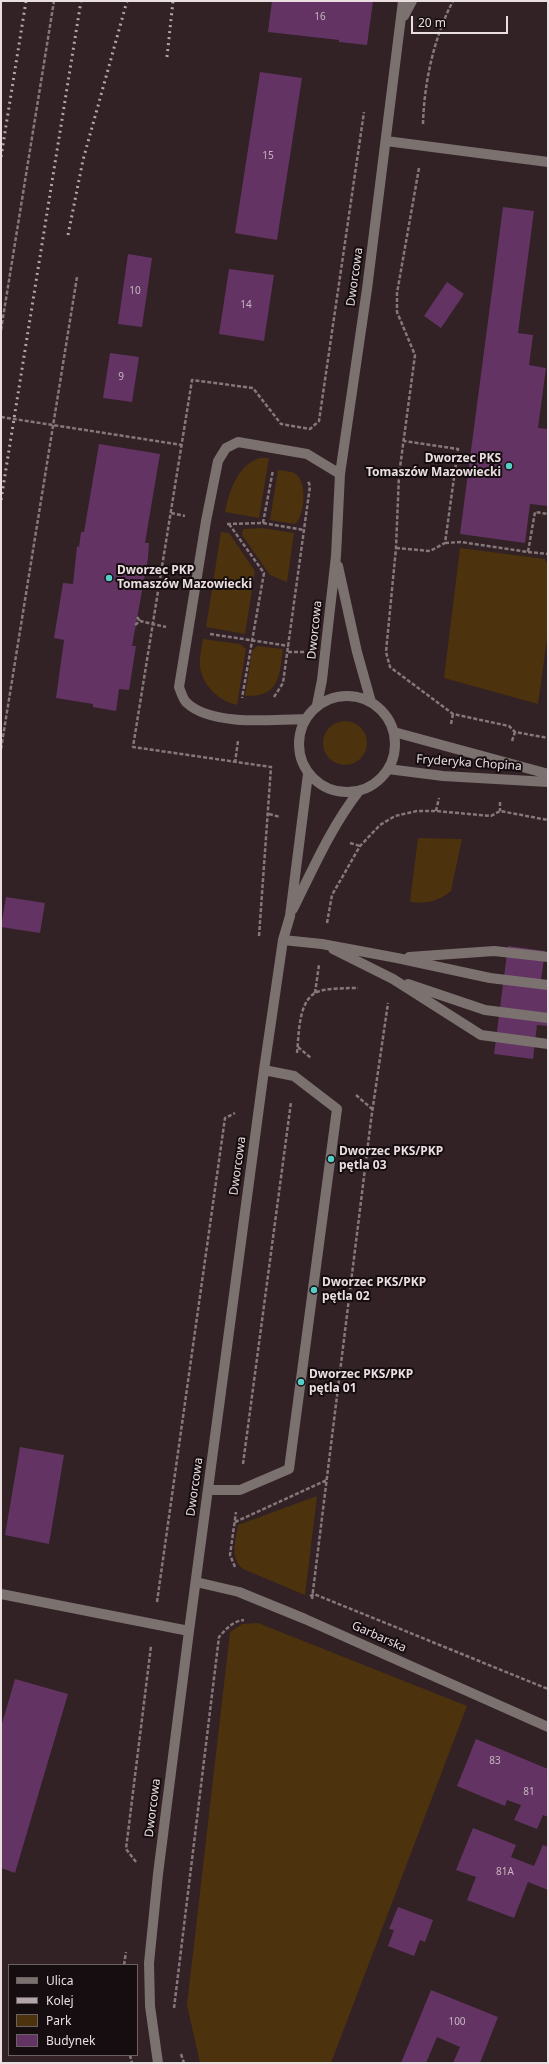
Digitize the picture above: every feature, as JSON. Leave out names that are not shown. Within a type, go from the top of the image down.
[{"type":"street","name":"Dworcowa","points":[[317,705],[322,680],[336,556],[340,474],[367,289],[403,1]]},
{"type":"street","points":[[401,21],[412,1]]},
{"type":"street","points":[[386,141],[548,162]]},
{"type":"street","points":[[305,720],[240,720],[198,712],[185,702],[179,687],[206,521],[218,462],[226,448],[238,442],[307,454],[340,474]]},
{"type":"street","name":"Dworcowa","points":[[336,556],[357,652],[371,702]]},
{"type":"street","points":[[353,696],[371,702],[385,715],[394,732],[395,751],[388,769],[376,783],[359,791],[340,792],[322,786],[308,774],[300,756],[298,737],[305,720],[317,705],[334,697],[353,696]]},
{"type":"street","name":"Fryderyka Chopina","points":[[394,732],[548,774]]},
{"type":"street","name":"Fryderyka Chopina","points":[[388,769],[442,776],[548,782]]},
{"type":"street","name":"Dworcowa","points":[[158,2063],[150,2006],[149,1963],[189,1631],[264,1070],[283,940],[290,916],[308,774]]},
{"type":"street","name":"Dworcowa","points":[[290,916],[330,835],[347,807],[359,791]]},
{"type":"street","points":[[283,940],[322,944],[490,978],[548,985]]},
{"type":"street","points":[[322,944],[393,979],[481,1035],[548,1044]]},
{"type":"street","points":[[397,958],[494,951],[548,957]]},
{"type":"street","points":[[393,979],[485,1010],[548,1018]]},
{"type":"street","points":[[208,1490],[240,1490],[289,1469],[314,1290],[337,1109],[294,1076],[264,1070]]},
{"type":"street","name":"Garbarska","points":[[196,1582],[238,1592],[305,1619],[548,1726]]},
{"type":"street","points":[[1,1594],[189,1631]]},
{"type":"path","points":[[1,330],[54,1]]},
{"type":"path","points":[[1,749],[77,277]]},
{"type":"path","points":[[397,293],[397,312],[415,356],[399,475],[396,548],[386,652],[390,667],[453,714],[509,726],[515,732],[548,738]]},
{"type":"path","points":[[1,417],[182,445]]},
{"type":"path","points":[[263,523],[281,424]]},
{"type":"path","points":[[404,441],[458,449],[445,543]]},
{"type":"path","points":[[270,698],[276,696],[283,683],[310,486],[305,476]]},
{"type":"path","points":[[528,552],[535,512],[548,514]]},
{"type":"path","points":[[171,513],[206,521],[228,524],[263,523],[304,530]]},
{"type":"path","points":[[228,524],[264,573],[250,646],[235,763]]},
{"type":"path","points":[[396,548],[430,550],[445,543],[461,542],[548,554]]},
{"type":"path","points":[[136,617],[140,621]]},
{"type":"path","points":[[259,940],[271,790]]},
{"type":"path","points":[[304,1005],[315,993],[322,944],[332,895],[360,846],[380,825],[395,816],[417,812],[436,811],[491,816],[500,811],[548,820]]},
{"type":"path","points":[[315,993],[346,988],[361,988]]},
{"type":"path","points":[[305,1619],[314,1594],[371,1120],[389,996]]},
{"type":"path","points":[[138,1864],[126,1849],[154,1624],[225,1118],[238,1112]]},
{"type":"path","points":[[235,1522],[327,1480]]},
{"type":"path","points":[[174,2012],[219,1638],[226,1628],[238,1620],[250,1619]]},
{"type":"path","points":[[124,1964],[126,1950]]},
{"type":"path","points":[[181,2052],[184,2063]]},
{"type":"green space","points":[[260,458],[269,458],[259,518],[225,512],[235,480],[245,467]]},
{"type":"green space","points":[[278,470],[294,473],[301,482],[304,498],[303,506],[301,514],[295,524],[270,520]]},
{"type":"green space","points":[[262,528],[294,533],[287,582],[270,575],[242,535],[243,529]]},
{"type":"green space","points":[[221,532],[229,533],[255,571],[245,634],[206,627]]},
{"type":"green space","points":[[460,548],[545,559],[548,566],[548,632],[538,704],[444,678]]},
{"type":"green space","points":[[203,639],[240,644],[246,649],[237,705],[224,700],[213,692],[208,686],[200,667]]},
{"type":"green space","points":[[257,646],[283,649],[280,668],[276,683],[271,689],[265,693],[245,696],[252,651]]},
{"type":"green space","points":[[341,721],[349,721],[354,722],[361,727],[366,734],[366,752],[361,759],[354,764],[341,765],[333,762],[326,755],[323,747],[323,739],[326,731],[333,724]]},
{"type":"green space","points":[[418,838],[462,839],[451,891],[441,898],[422,903],[410,902]]},
{"type":"green space","points":[[317,1496],[305,1595],[243,1569],[236,1559],[234,1548],[238,1525]]},
{"type":"green space","points":[[258,1623],[467,1706],[331,2063],[200,2063],[187,2005],[230,1632],[242,1624]]},
{"type":"building","points":[[272,1],[373,1],[367,45],[339,42],[339,40],[268,32]]},
{"type":"building","points":[[260,72],[302,78],[277,240],[235,233]]},
{"type":"building","name":"Dworzec PKS Tomaszów Mazowiecki","points":[[503,207],[534,211],[518,333],[533,335],[529,365],[546,368],[538,428],[548,429],[548,506],[530,504],[525,543],[460,534]]},
{"type":"building","points":[[128,254],[152,258],[142,327],[118,324]]},
{"type":"building","points":[[229,269],[274,275],[264,341],[219,334]]},
{"type":"building","points":[[447,282],[464,294],[441,328],[424,316]]},
{"type":"building","points":[[110,353],[139,357],[132,402],[103,398]]},
{"type":"building","name":"Dworzec PKP Tomaszów Mazowiecki","points":[[99,444],[160,454],[145,543],[149,543],[148,558],[132,646],[136,646],[129,690],[119,689],[116,711],[93,707],[93,704],[56,698],[64,640],[54,638],[63,583],[73,584],[77,546],[79,547],[81,532],[84,532]]},
{"type":"building","points":[[6,897],[45,903],[40,933],[1,927]]},
{"type":"building","points":[[508,946],[545,951],[540,988],[548,989],[548,1026],[537,1025],[533,1059],[494,1054]]},
{"type":"building","points":[[20,1447],[64,1455],[49,1544],[5,1535]]},
{"type":"building","points":[[15,1679],[68,1694],[15,1873],[1,1868],[1,1727]]},
{"type":"building","points":[[476,1739],[548,1769],[548,1817],[543,1815],[537,1829],[514,1820],[521,1805],[507,1800],[505,1806],[457,1786]]},
{"type":"building","points":[[473,1828],[516,1845],[511,1857],[534,1866],[543,1845],[548,1847],[548,1890],[528,1882],[514,1918],[467,1900],[476,1877],[456,1870]]},
{"type":"building","points":[[398,1907],[433,1920],[425,1942],[420,1940],[414,1956],[388,1946],[394,1930],[389,1929]]},
{"type":"building","points":[[431,1990],[498,2017],[480,2063],[453,2063],[460,2047],[437,2037],[426,2063],[401,2063]]},
{"type":"railway","points":[[1,157],[26,1]]},
{"type":"railway","points":[[1,500],[81,1]]},
{"type":"railway","points":[[68,235],[83,160],[127,1]]},
{"type":"railway","points":[[167,57],[173,1]]},
{"type":"place","name":"Dworzec PKS Tomaszów Mazowiecki","points":[[509,466]]},
{"type":"place","name":"Dworzec PKP Tomaszów Mazowiecki","points":[[109,578]]},
{"type":"place","name":"Dworzec PKS/PKP pętla 03","points":[[331,1159]]},
{"type":"place","name":"Dworzec PKS/PKP pętla 02","points":[[314,1290]]},
{"type":"place","name":"Dworzec PKS/PKP pętla 01","points":[[301,1382]]}]
